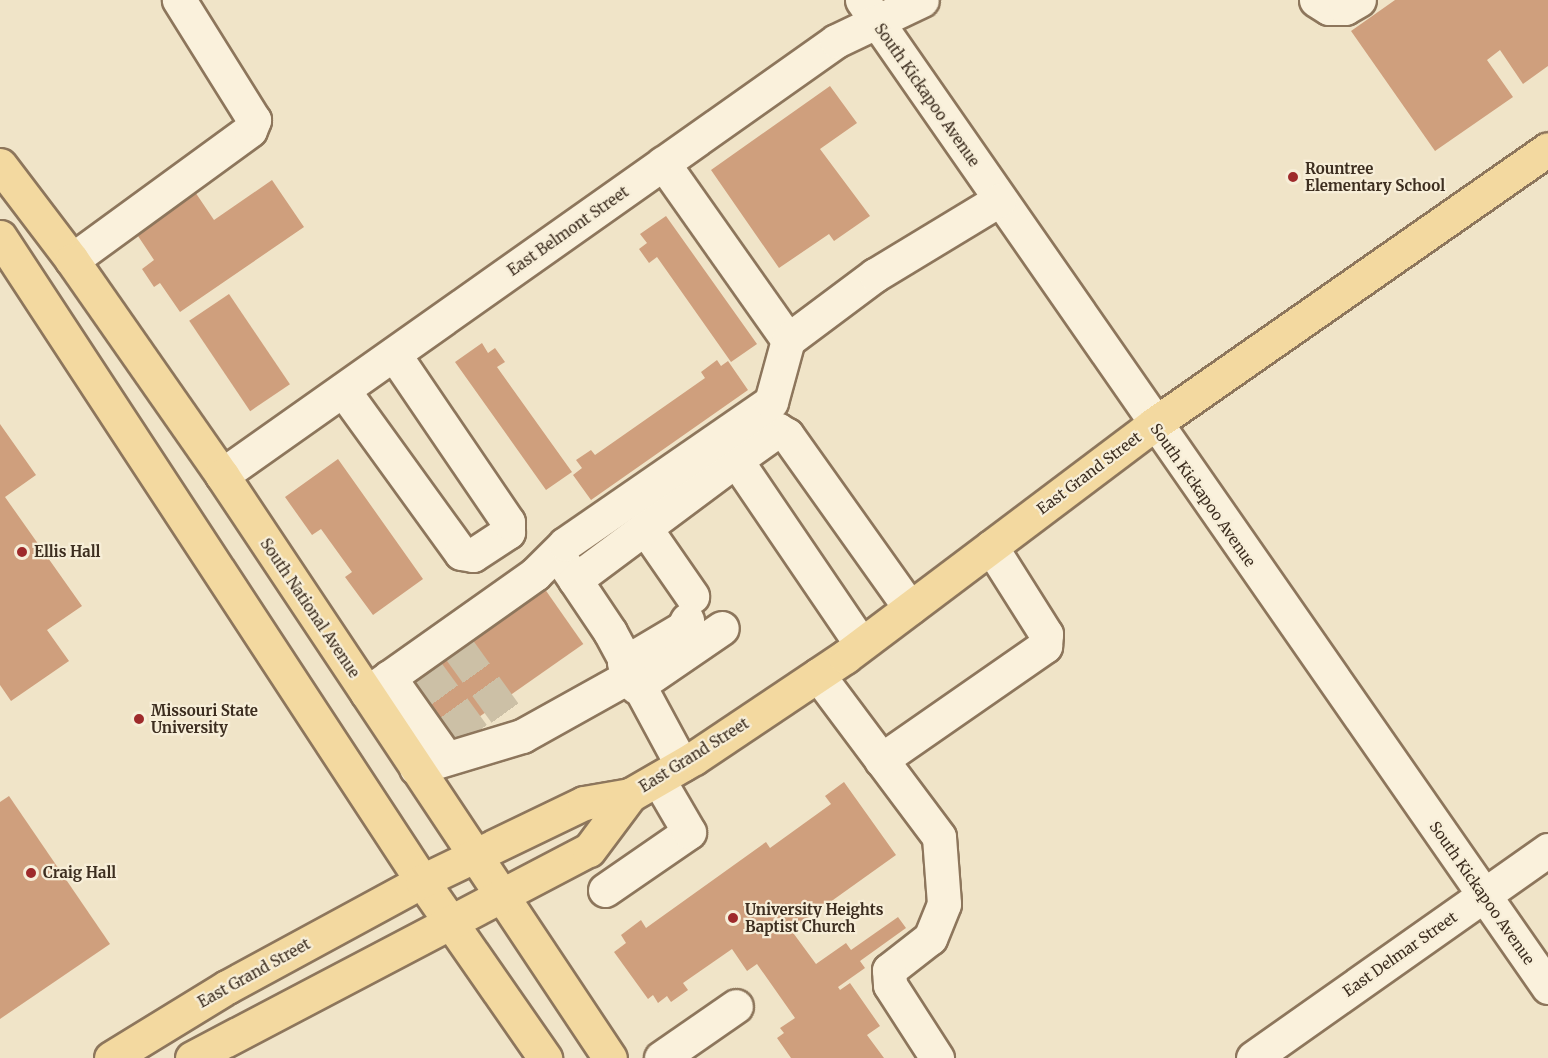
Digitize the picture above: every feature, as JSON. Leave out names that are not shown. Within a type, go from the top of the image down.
[{"type":"main road","name":"East Grand Street","points":[[111,1058],[217,993],[422,881],[584,803],[630,795],[670,772],[818,675],[1154,424],[1548,149]]},
{"type":"main road","name":"South National Avenue","points":[[0,165],[72,260],[222,476],[378,685],[430,762],[475,855],[610,1058]]},
{"type":"main road","points":[[0,237],[422,881],[545,1058]]},
{"type":"main road","name":"East Grand Street","points":[[192,1058],[589,850],[630,795]]},
{"type":"street","points":[[72,260],[250,130],[254,120],[179,0]]},
{"type":"street","name":"East Belmont Street","points":[[222,476],[836,41],[869,11],[922,0]]},
{"type":"street","points":[[1316,0],[1329,8],[1345,8],[1359,0]]},
{"type":"street","name":"South Kickapoo Avenue","points":[[869,11],[1154,424],[1548,987]]},
{"type":"street","points":[[663,163],[788,339]]},
{"type":"street","points":[[378,685],[421,663],[453,641],[557,553],[771,402],[788,339],[875,275],[999,200]]},
{"type":"street","points":[[343,390],[461,553],[473,555],[508,532],[508,522],[393,354]]},
{"type":"street","points":[[574,580],[778,430],[787,435],[910,608]]},
{"type":"street","points":[[736,460],[861,644]]},
{"type":"street","points":[[630,675],[681,606],[645,528]]},
{"type":"street","points":[[881,760],[1045,646],[1046,634],[991,547]]},
{"type":"street","points":[[557,553],[630,675],[670,772],[689,832],[606,890]]},
{"type":"street","points":[[430,762],[522,736],[630,675],[722,628]]},
{"type":"street","points":[[818,675],[939,837],[944,904],[930,938],[889,970],[890,985],[937,1058]]},
{"type":"street","name":"East Delmar Street","points":[[1253,1058],[1548,850]]},
{"type":"street","points":[[661,1058],[736,1006]]},
{"type":"building","points":[[1395,0],[1548,0],[1548,66],[1523,84],[1500,50],[1487,60],[1513,97],[1435,151],[1351,31]]},
{"type":"building","points":[[830,86],[857,123],[820,149],[870,216],[834,241],[829,234],[779,268],[711,170]]},
{"type":"building","points":[[272,180],[304,227],[180,312],[160,283],[154,287],[142,269],[154,260],[132,227],[191,186],[214,220]]},
{"type":"building","points":[[666,216],[757,344],[731,362],[657,257],[649,263],[639,249],[647,243],[640,234]]},
{"type":"building","points":[[229,294],[290,384],[250,411],[189,321]]},
{"type":"building","points":[[482,343],[488,353],[495,348],[505,362],[497,367],[572,472],[546,490],[455,362]]},
{"type":"building","points":[[717,360],[721,366],[728,361],[748,390],[591,500],[573,475],[582,468],[576,460],[591,450],[595,455],[705,378],[701,372]]},
{"type":"building","name":"Ellis Hall","points":[[0,424],[36,475],[5,497],[82,606],[47,630],[69,661],[11,701],[0,685]]},
{"type":"building","points":[[338,459],[423,579],[373,615],[345,577],[352,572],[321,529],[312,535],[285,497]]},
{"type":"building","points":[[542,585],[583,644],[440,744],[399,685]]},
{"type":"building","name":"University Heights Baptist Church","points":[[844,782],[896,855],[791,930],[816,964],[846,943],[851,950],[898,917],[906,928],[860,961],[865,968],[838,987],[840,990],[850,983],[880,1026],[867,1035],[884,1058],[791,1058],[777,1038],[784,1033],[780,1028],[795,1018],[757,964],[747,971],[732,949],[683,983],[688,990],[671,1002],[667,996],[658,1003],[653,995],[648,999],[614,952],[626,943],[621,935],[641,920],[646,928],[766,842],[770,848],[831,804],[825,796]]},
{"type":"building","name":"Craig Hall","points":[[9,796],[110,944],[0,1019],[0,802]]},
{"type":"tunnel","points":[[457,646],[522,736]]},
{"type":"tunnel","points":[[425,668],[482,746]]},
{"type":"place","name":"Rountree Elementary School","points":[[1293,177]]},
{"type":"place","name":"Ellis Hall","points":[[22,552]]},
{"type":"place","name":"Missouri State University","points":[[139,719]]},
{"type":"place","name":"Craig Hall","points":[[31,873]]},
{"type":"place","name":"University Heights Baptist Church","points":[[733,918]]}]
